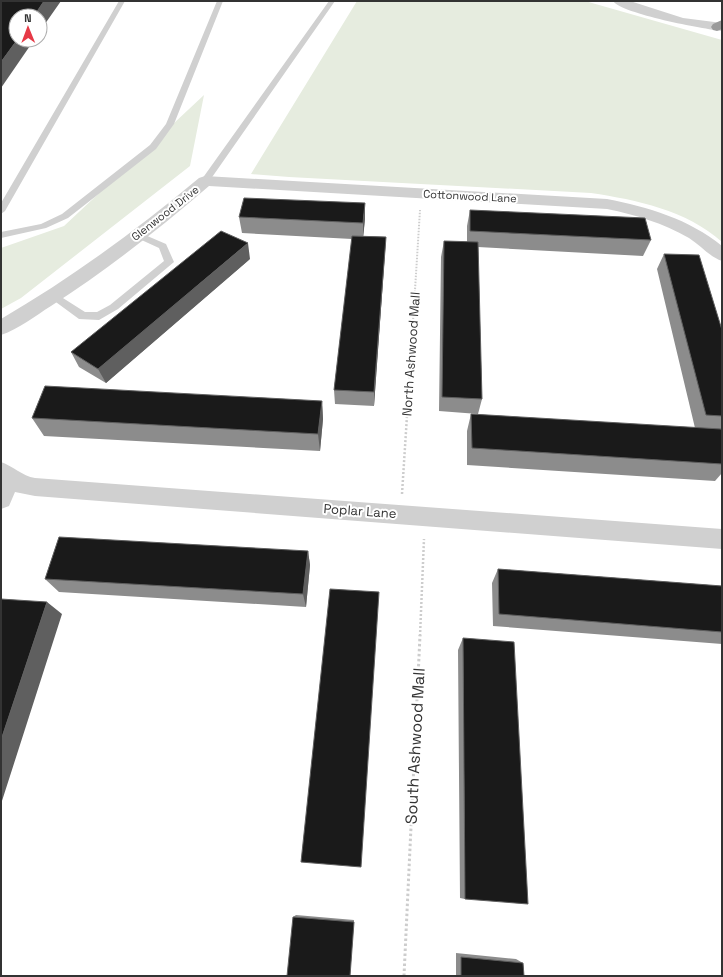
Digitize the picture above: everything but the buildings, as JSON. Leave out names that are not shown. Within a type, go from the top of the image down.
[{"type":"street","points":[[619,1],[683,22],[720,26]]},
{"type":"street","name":"Cottonwood Lane","points":[[205,181],[582,202],[629,208],[648,213],[681,226],[703,239],[722,255]]},
{"type":"street","name":"Glenwood Drive","points":[[1,328],[52,295],[138,235],[174,208],[205,181]]},
{"type":"street","points":[[1,499],[6,475]]},
{"type":"street","name":"Poplar Lane","points":[[6,475],[23,484],[35,487],[722,539]]},
{"type":"lane","points":[[1,211],[122,1]]},
{"type":"lane","points":[[1,235],[43,226],[65,216],[153,147],[170,124],[220,1]]},
{"type":"lane","name":"Glenwood Drive","points":[[205,181],[332,1]]},
{"type":"lane","points":[[52,295],[83,316],[99,316],[114,307],[169,262],[163,246],[138,235]]},
{"type":"path","name":"North Ashwood Mall","points":[[400,514],[421,193]]},
{"type":"path","name":"South Ashwood Mall","points":[[404,976],[425,516]]},
{"type":"shaded area","points":[[357,1],[585,1],[722,40],[722,242],[708,231],[677,214],[643,203],[591,193],[251,174]]},
{"type":"shaded area","points":[[204,95],[190,166],[21,298],[1,309],[1,248],[64,226]]}]
